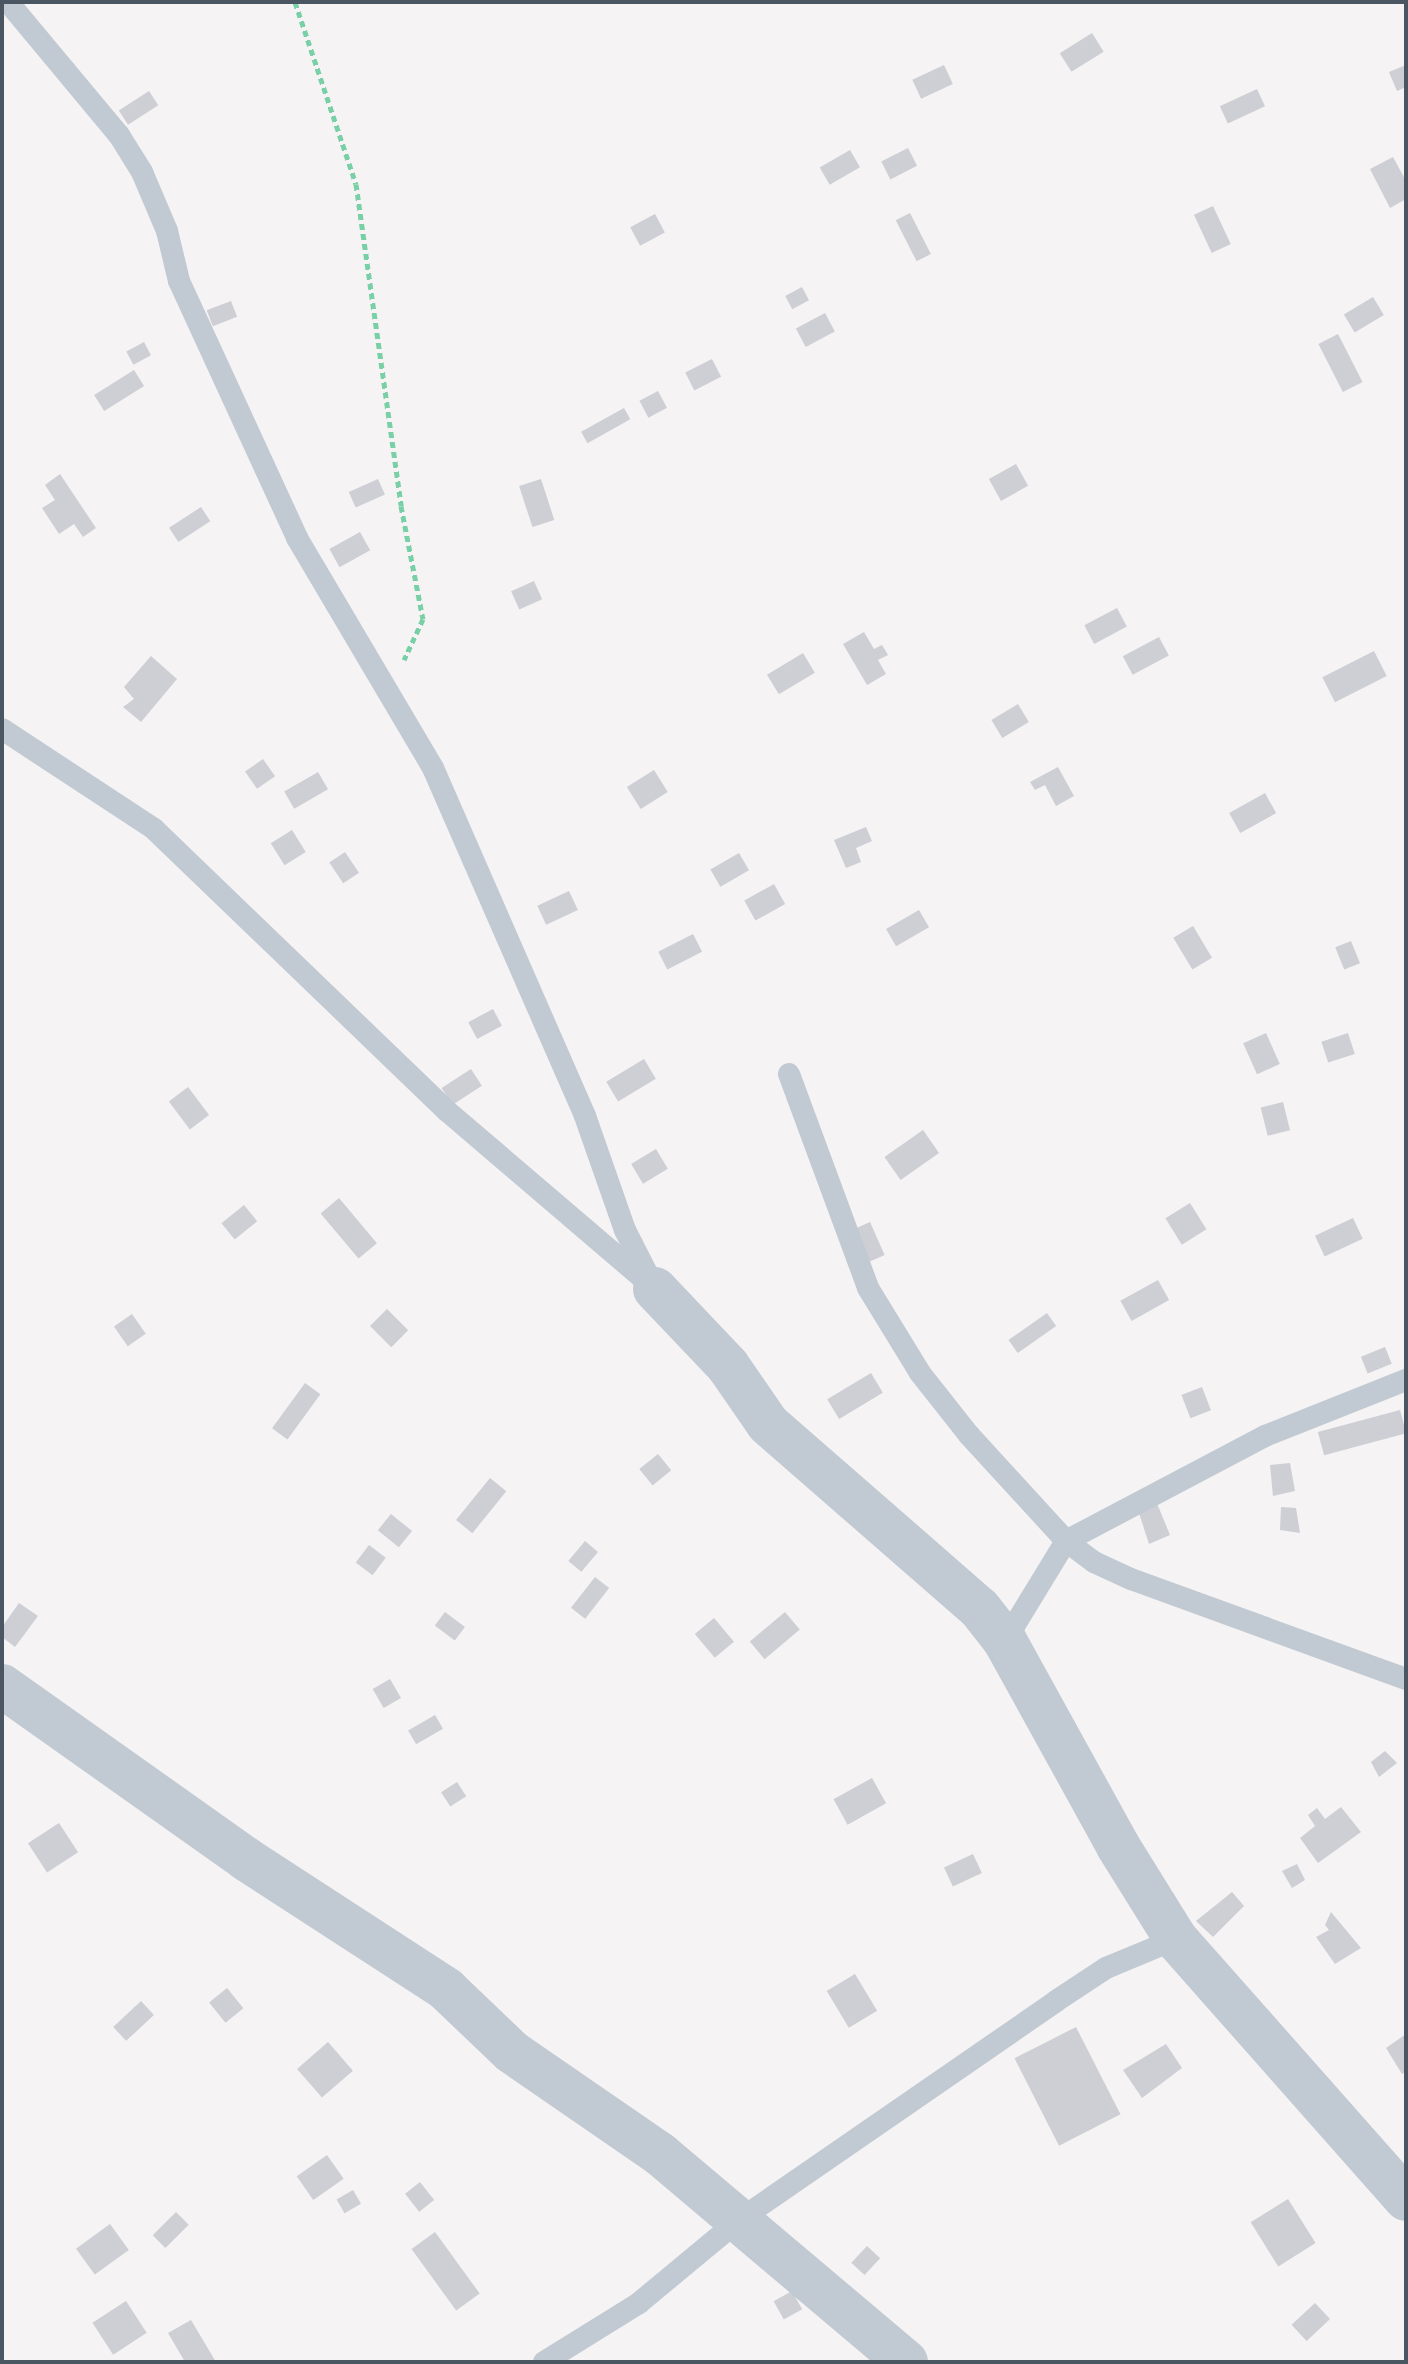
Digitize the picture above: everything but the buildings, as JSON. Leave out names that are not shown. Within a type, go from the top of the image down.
[{"type":"street","points":[[655,1289],[728,1366],[768,1424],[931,1561],[1005,1641],[1118,1846],[1176,1939],[1406,2199]]},
{"type":"street","points":[[2,1686],[246,1859],[396,1952],[446,1989],[512,2052],[660,2154],[906,2362]]},
{"type":"lane","points":[[8,2],[119,135],[142,172],[167,231],[179,281],[297,538],[389,693],[458,822],[468,856],[585,1116],[625,1230],[655,1289]]},
{"type":"lane","points":[[2,729],[154,829],[447,1111],[655,1289]]},
{"type":"lane","points":[[789,1074],[868,1288],[920,1373],[969,1435],[1066,1541],[1094,1562],[1131,1579],[1406,1679]]},
{"type":"lane","points":[[1005,1641],[1066,1541],[1265,1436],[1406,1380]]},
{"type":"lane","points":[[544,2362],[639,2303],[739,2220],[1106,1968],[1176,1939]]},
{"type":"path","points":[[295,2],[356,184],[401,506],[423,619],[389,693]]}]
